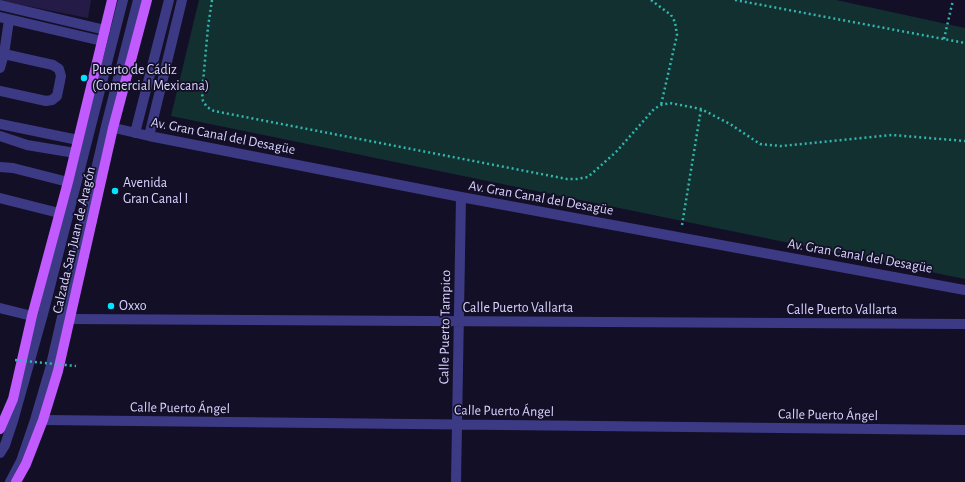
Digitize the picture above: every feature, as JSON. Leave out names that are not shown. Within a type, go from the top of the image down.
[{"type":"main road","name":"Calzada San Juan de Aragón","points":[[1,423],[13,399],[32,316],[68,182],[112,0]]},
{"type":"main road","name":"Calzada San Juan de Aragón","points":[[16,482],[26,464],[43,420],[58,371],[110,127],[147,0]]},
{"type":"street","points":[[0,453],[5,445],[13,420],[43,314],[123,0]]},
{"type":"street","points":[[10,482],[21,461],[50,369],[110,127],[138,0]]},
{"type":"street","points":[[135,133],[169,0]]},
{"type":"street","points":[[149,136],[182,0]]},
{"type":"street","points":[[0,5],[105,30]]},
{"type":"street","points":[[0,68],[4,54],[5,19],[102,41]]},
{"type":"street","points":[[0,91],[46,101],[52,100],[57,96],[62,76],[59,69],[53,65],[4,54]]},
{"type":"street","points":[[0,124],[78,140]]},
{"type":"street","name":"Av. Gran Canal del Desagüe","points":[[110,127],[461,198],[965,290]]},
{"type":"street","points":[[0,136],[27,145],[75,153]]},
{"type":"street","points":[[0,167],[13,168],[68,182]]},
{"type":"street","points":[[0,198],[59,213]]},
{"type":"street","name":"Calle Puerto Tampico","points":[[456,482],[461,198]]},
{"type":"street","points":[[0,308],[32,316]]},
{"type":"street","name":"Calle Puerto Vallarta","points":[[70,319],[965,324]]},
{"type":"street","name":"Calle Puerto Ángel","points":[[43,420],[965,430]]},
{"type":"path","points":[[212,0],[202,93],[203,100],[207,107],[214,111],[567,179],[588,177],[616,152],[654,109],[661,105],[670,104],[701,109],[730,124],[760,144],[780,146],[892,135],[965,141]]},
{"type":"path","points":[[651,0],[671,15],[675,22],[677,35],[661,105]]},
{"type":"path","points":[[735,0],[965,43]]},
{"type":"path","points":[[944,39],[952,0]]},
{"type":"path","points":[[681,238],[701,109]]},
{"type":"path","points":[[15,360],[76,366]]},
{"type":"green space","points":[[199,0],[836,0],[965,28],[965,279],[171,116]]},
{"type":"building","points":[[2,0],[91,0],[88,18]]},
{"type":"place","name":"Puerto de Cádiz (Comercial Mexicana)","points":[[84,78]]},
{"type":"place","name":"Avenida Gran Canal I","points":[[115,191]]},
{"type":"place","name":"Oxxo","points":[[111,306]]}]
